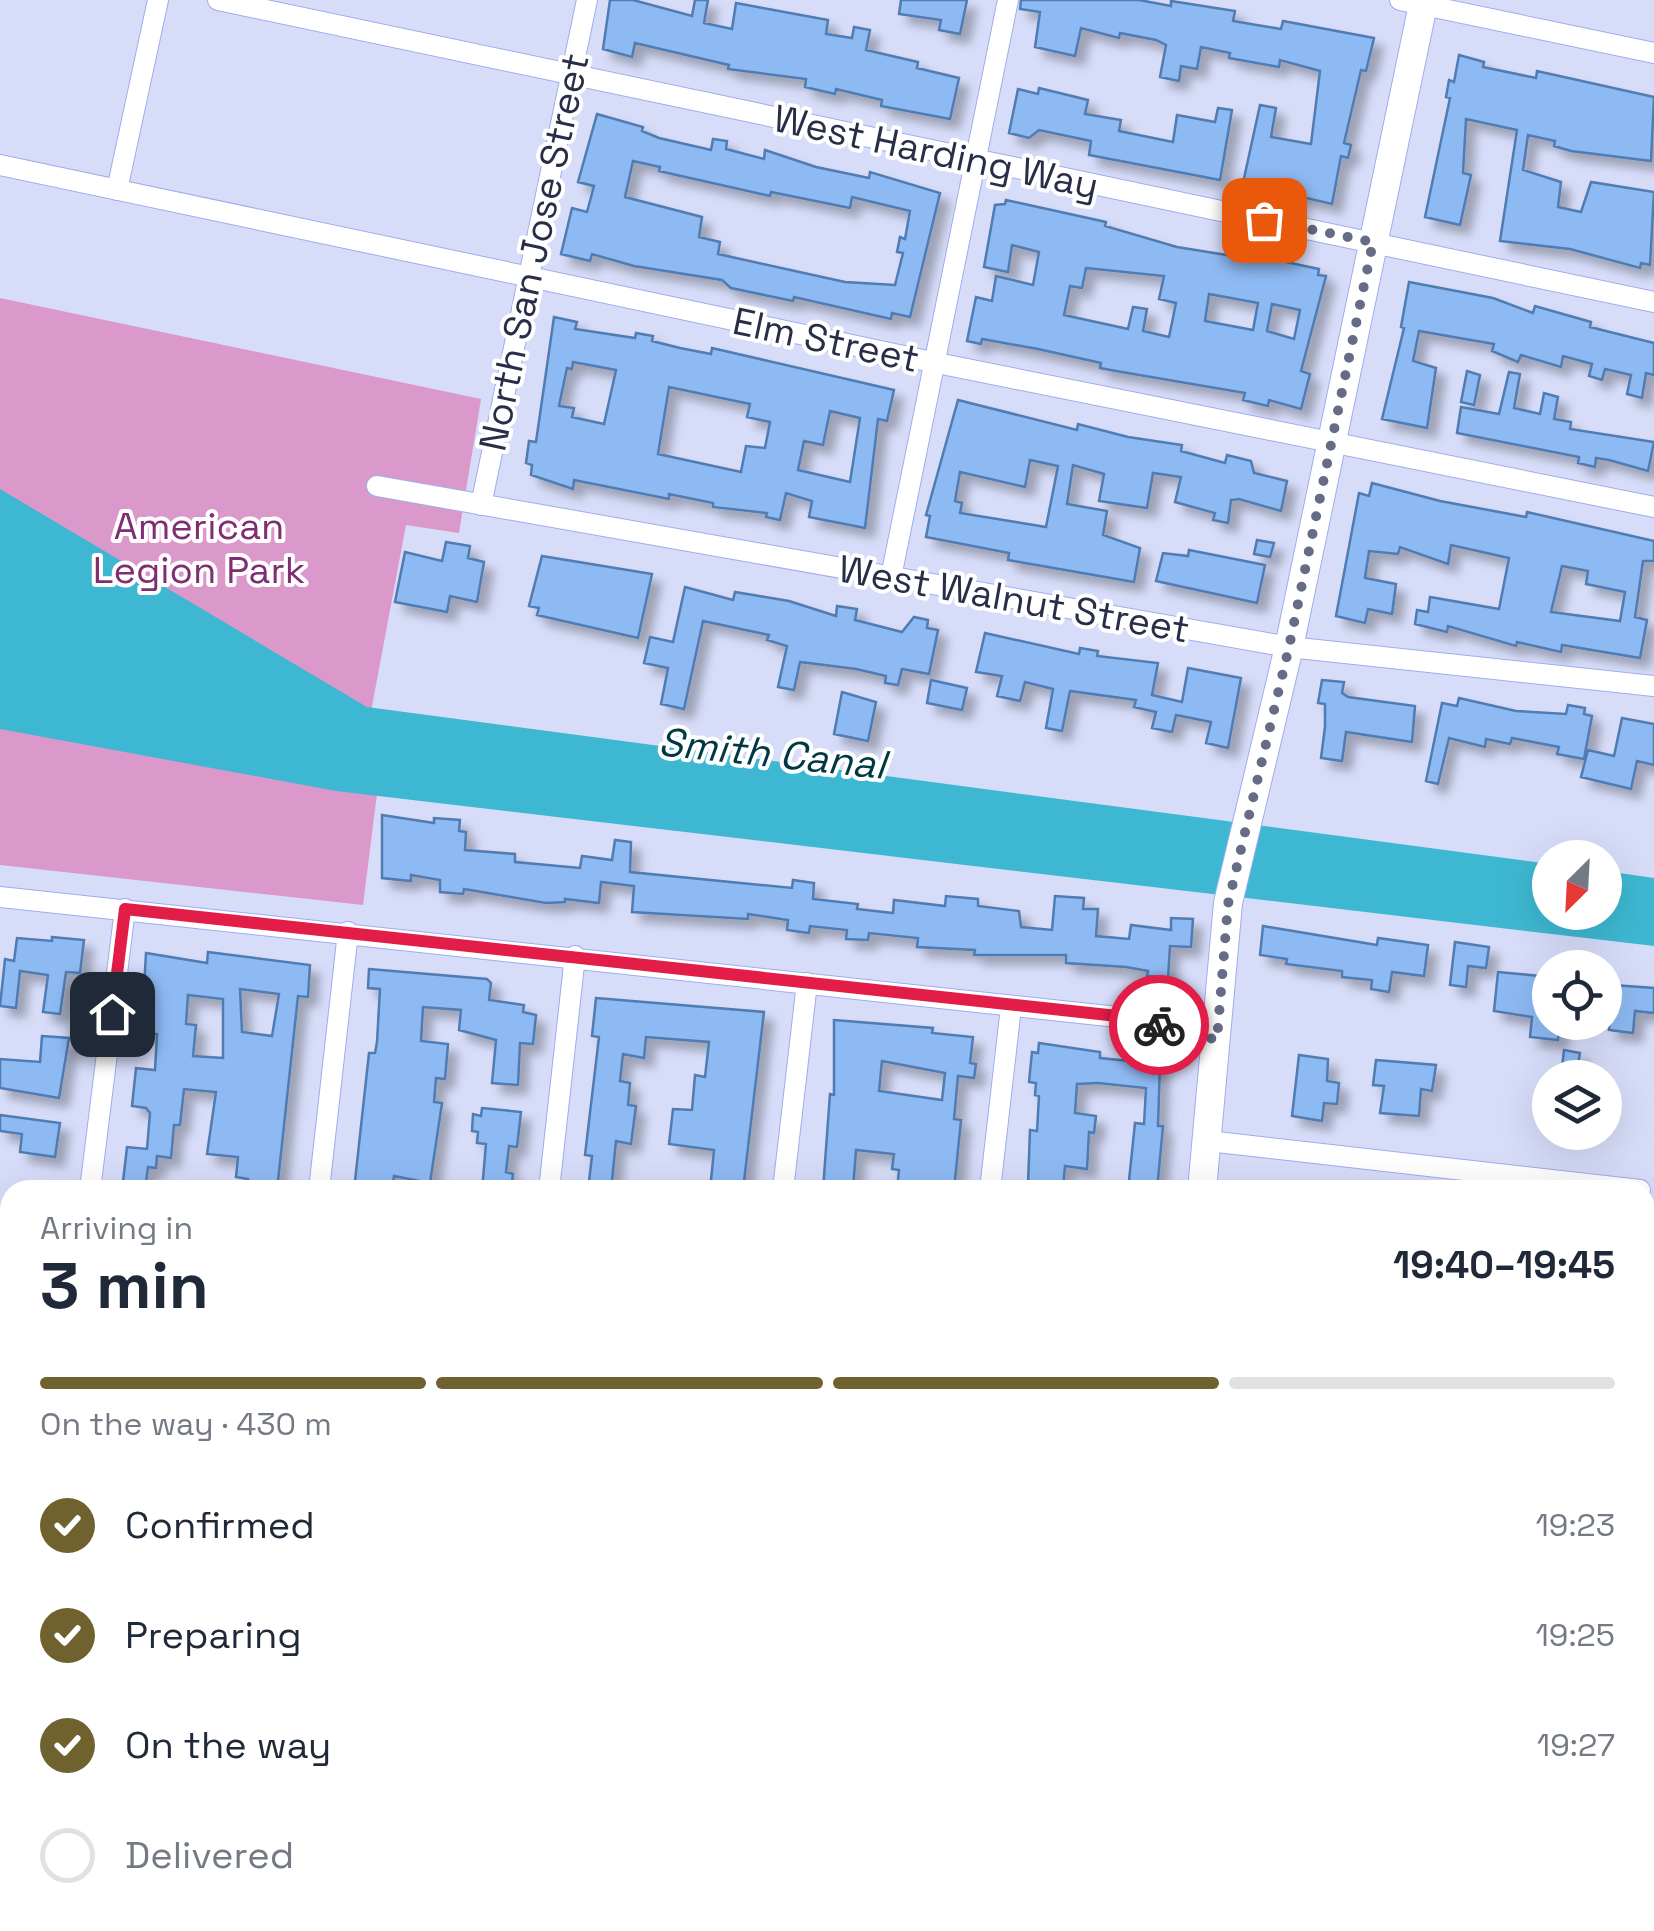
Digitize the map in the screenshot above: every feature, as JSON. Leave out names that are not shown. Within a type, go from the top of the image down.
[{"type":"main road","points":[[1203,1180],[1228,904],[1289,647],[1373,242],[1416,2]]},
{"type":"street","points":[[118,190],[158,0]]},
{"type":"street","name":"West Harding Way","points":[[218,0],[1654,302]]},
{"type":"street","name":"North San Jose Street","points":[[481,505],[587,0]]},
{"type":"street","points":[[890,577],[1008,0]]},
{"type":"street","points":[[1416,2],[1654,53]]},
{"type":"street","name":"Elm Street","points":[[0,165],[932,362],[1654,508]]},
{"type":"street","name":"West Walnut Street","points":[[377,486],[1289,647],[1654,686]]},
{"type":"street","points":[[0,897],[1136,1018],[1217,1040]]},
{"type":"street","points":[[91,1180],[125,909]]},
{"type":"street","points":[[320,1180],[348,932]]},
{"type":"street","points":[[551,1180],[575,956]]},
{"type":"street","points":[[784,1180],[807,983]]},
{"type":"street","points":[[991,1180],[1011,1006]]},
{"type":"street","points":[[1208,1142],[1552,1180]]},
{"type":"green space","name":"American Legion Park","points":[[0,298],[481,399],[459,533],[406,525],[370,717],[379,778],[363,905],[0,865]]},
{"type":"water","points":[[0,489],[367,707],[1532,862],[1532,930],[1622,930],[1622,873],[1654,878],[1654,946],[336,791],[0,729]]},
{"type":"building","points":[[610,0],[633,0],[692,16],[695,0],[708,0],[704,23],[732,29],[736,3],[828,20],[826,34],[852,38],[854,27],[870,30],[866,50],[918,62],[917,68],[959,78],[950,119],[881,106],[882,100],[836,89],[835,94],[805,87],[806,79],[728,69],[729,65],[635,43],[632,57],[603,49]]},
{"type":"building","points":[[901,0],[967,0],[960,34],[939,30],[941,20],[899,14]]},
{"type":"building","points":[[1021,0],[1139,0],[1171,6],[1171,1],[1235,11],[1233,21],[1281,29],[1283,21],[1374,38],[1366,71],[1361,70],[1344,143],[1351,145],[1348,158],[1341,156],[1332,204],[1243,183],[1260,105],[1276,108],[1271,137],[1311,144],[1320,71],[1280,60],[1279,67],[1229,58],[1230,53],[1201,47],[1197,69],[1181,66],[1179,81],[1160,77],[1166,45],[1156,40],[1120,33],[1119,38],[1081,28],[1075,56],[1035,47],[1040,12],[1020,9]]},
{"type":"building","points":[[1459,55],[1484,62],[1483,67],[1536,78],[1537,71],[1654,97],[1651,161],[1571,151],[1554,146],[1555,141],[1528,135],[1523,170],[1561,182],[1558,207],[1581,212],[1591,182],[1654,192],[1650,265],[1641,263],[1640,268],[1570,249],[1500,241],[1517,130],[1466,119],[1463,173],[1471,175],[1460,225],[1425,217],[1450,98],[1446,97],[1449,80],[1454,82]]},
{"type":"building","points":[[1039,88],[1088,100],[1085,114],[1121,120],[1119,131],[1173,142],[1177,115],[1215,122],[1218,108],[1232,110],[1220,180],[1089,155],[1091,141],[1039,130],[1029,138],[1009,133],[1018,89],[1038,94]]},
{"type":"building","points":[[597,114],[643,127],[642,131],[659,138],[711,150],[713,139],[727,141],[726,149],[764,159],[765,150],[816,167],[869,178],[870,172],[940,193],[910,317],[892,313],[891,319],[794,297],[793,301],[731,288],[722,280],[634,266],[592,254],[590,261],[561,254],[572,208],[587,212],[594,186],[578,182]],"holes":[[[633,161],[660,167],[659,171],[770,196],[771,192],[850,208],[852,197],[910,211],[905,239],[900,237],[897,252],[903,253],[895,285],[845,282],[718,254],[720,242],[699,237],[702,217],[625,197]]]},
{"type":"building","points":[[1006,200],[1106,222],[1105,226],[1177,247],[1233,256],[1234,251],[1319,269],[1318,275],[1326,276],[1301,371],[1310,374],[1301,409],[1269,400],[1268,406],[1243,400],[1245,393],[1100,368],[1101,363],[1038,349],[982,339],[981,344],[967,341],[976,297],[992,301],[996,276],[1033,285],[1039,252],[1012,245],[1008,272],[984,267],[995,205],[1005,204]],"holes":[[[1086,268],[1164,276],[1159,299],[1176,303],[1169,337],[1143,331],[1147,309],[1133,307],[1128,329],[1064,315],[1070,286],[1082,288]],[[1209,294],[1258,303],[1253,330],[1205,321]],[[1272,304],[1300,310],[1294,339],[1267,331]]]},
{"type":"building","points":[[1409,282],[1493,298],[1533,313],[1535,306],[1591,322],[1590,327],[1654,343],[1654,375],[1646,373],[1642,398],[1627,394],[1631,375],[1605,369],[1602,380],[1589,376],[1592,364],[1563,356],[1561,367],[1521,355],[1518,362],[1492,351],[1494,344],[1419,331],[1413,361],[1436,368],[1427,428],[1382,419],[1404,328],[1401,327]]},
{"type":"building","points":[[554,317],[577,322],[575,329],[635,338],[636,333],[653,336],[652,341],[680,348],[711,354],[712,348],[894,390],[887,421],[878,419],[865,528],[809,517],[812,501],[786,493],[780,520],[766,517],[767,513],[713,507],[713,503],[669,494],[669,499],[574,480],[573,489],[531,475],[532,465],[526,463],[529,441],[536,442]],"holes":[[[573,362],[616,370],[604,424],[572,417],[574,408],[559,406],[567,368],[572,369]],[[669,387],[750,404],[747,417],[770,422],[765,448],[746,446],[741,472],[658,454]],[[830,411],[860,418],[850,482],[798,470],[804,441],[823,445]]]},
{"type":"building","points":[[1467,371],[1480,375],[1474,405],[1461,402]]},
{"type":"building","points":[[1509,372],[1520,374],[1514,408],[1540,414],[1544,393],[1558,397],[1554,419],[1571,422],[1570,429],[1654,442],[1648,471],[1596,458],[1595,467],[1578,463],[1579,457],[1457,433],[1461,407],[1499,414]]},
{"type":"building","points":[[958,400],[1077,430],[1078,424],[1182,445],[1181,451],[1225,463],[1227,455],[1251,461],[1254,473],[1287,481],[1281,511],[1231,500],[1228,523],[1213,520],[1215,513],[1175,502],[1181,477],[1153,473],[1147,508],[1099,501],[1104,474],[1073,465],[1067,504],[1107,511],[1103,535],[1140,548],[1134,582],[1008,560],[1009,553],[926,537],[930,516],[926,515]],"holes":[[[1030,460],[1058,466],[1046,527],[960,513],[962,503],[955,501],[960,472],[1025,487]]]},
{"type":"building","points":[[1372,483],[1440,501],[1526,517],[1527,512],[1654,541],[1654,561],[1643,561],[1635,617],[1647,620],[1640,658],[1562,645],[1561,652],[1517,642],[1516,646],[1448,626],[1447,632],[1415,624],[1417,610],[1428,612],[1430,597],[1499,609],[1509,558],[1451,545],[1448,564],[1400,547],[1398,554],[1369,551],[1365,578],[1396,584],[1392,614],[1368,609],[1365,623],[1336,616],[1359,493],[1369,496]],"holes":[[[1562,566],[1588,571],[1586,584],[1625,592],[1620,621],[1551,612]]]},
{"type":"building","points":[[1257,540],[1274,543],[1270,557],[1254,554]]},
{"type":"building","points":[[446,542],[470,546],[468,558],[484,562],[477,602],[450,596],[447,612],[395,602],[405,552],[442,561]]},
{"type":"building","points":[[1189,550],[1265,565],[1257,603],[1156,581],[1163,553],[1188,556]]},
{"type":"building","points":[[542,556],[652,574],[638,638],[537,615],[539,608],[529,606]]},
{"type":"building","points":[[685,587],[733,600],[735,592],[789,601],[836,616],[837,606],[857,609],[855,620],[902,632],[914,617],[928,620],[927,628],[938,630],[929,674],[902,669],[898,685],[885,683],[886,676],[800,662],[794,690],[778,687],[787,646],[767,640],[769,635],[703,621],[684,709],[661,704],[668,668],[644,663],[650,637],[673,642]]},
{"type":"building","points":[[985,633],[1079,654],[1080,648],[1098,651],[1097,656],[1158,663],[1152,695],[1182,702],[1188,668],[1241,678],[1228,748],[1206,743],[1211,722],[1176,715],[1172,732],[1152,728],[1156,712],[1134,707],[1136,700],[1070,691],[1062,731],[1046,728],[1053,689],[1025,682],[1020,701],[997,696],[1002,676],[976,672]]},
{"type":"building","points":[[931,680],[967,688],[962,710],[927,703]]},
{"type":"building","points":[[1322,680],[1344,682],[1342,693],[1348,697],[1415,706],[1412,742],[1346,732],[1342,761],[1321,758],[1325,704],[1318,703]]},
{"type":"building","points":[[842,692],[876,702],[868,741],[834,734]]},
{"type":"building","points":[[1459,698],[1516,711],[1566,714],[1568,705],[1585,708],[1584,714],[1592,716],[1584,759],[1557,754],[1559,747],[1512,738],[1510,744],[1486,739],[1485,747],[1449,738],[1438,784],[1426,781],[1442,703],[1457,706]]},
{"type":"building","points":[[1622,718],[1654,724],[1654,765],[1637,761],[1631,789],[1581,777],[1588,750],[1614,756]]},
{"type":"building","points":[[382,815],[434,823],[434,818],[460,820],[459,831],[466,832],[465,850],[515,854],[515,862],[580,868],[582,856],[612,860],[615,840],[631,842],[630,872],[792,888],[793,880],[814,883],[813,899],[858,904],[857,909],[893,913],[894,900],[945,906],[946,896],[978,899],[978,906],[1019,911],[1021,927],[1052,930],[1055,896],[1084,898],[1083,909],[1098,909],[1096,936],[1129,939],[1131,925],[1171,930],[1171,918],[1193,919],[1191,947],[1170,946],[1168,978],[1147,976],[1148,971],[1126,967],[1066,963],[1066,955],[974,955],[975,950],[917,947],[918,938],[869,933],[868,940],[846,939],[847,930],[810,926],[809,933],[787,930],[788,920],[748,914],[748,919],[632,912],[634,886],[601,882],[599,903],[565,899],[546,903],[464,889],[463,894],[440,892],[440,880],[411,875],[411,881],[382,878]]},
{"type":"building","points":[[1263,926],[1377,945],[1378,938],[1428,945],[1424,976],[1392,972],[1389,992],[1371,989],[1372,980],[1342,977],[1342,971],[1286,964],[1287,959],[1260,955]]},
{"type":"building","points":[[52,937],[84,940],[80,973],[66,972],[60,1014],[43,1012],[48,975],[20,971],[16,1008],[0,1006],[5,959],[14,961],[17,938],[52,941]]},
{"type":"building","points":[[1455,942],[1489,947],[1486,968],[1468,966],[1466,987],[1450,985]]},
{"type":"building","points":[[208,952],[310,965],[308,997],[298,996],[278,1180],[236,1177],[238,1157],[207,1154],[216,1092],[184,1089],[180,1125],[174,1125],[171,1158],[157,1156],[156,1168],[148,1167],[146,1180],[123,1180],[127,1147],[147,1149],[150,1113],[146,1108],[132,1106],[136,1068],[155,1070],[157,1034],[148,1033],[149,1023],[142,1022],[146,953],[207,963]],"holes":[[[240,989],[279,994],[272,1036],[242,1032]],[[188,995],[223,999],[223,1058],[193,1056],[196,1025],[186,1024]]]},
{"type":"building","points":[[369,969],[487,979],[491,983],[489,1000],[524,1005],[523,1012],[536,1015],[533,1044],[520,1043],[518,1085],[492,1083],[496,1040],[459,1030],[461,1010],[423,1007],[421,1041],[448,1044],[445,1079],[436,1078],[434,1102],[442,1103],[430,1180],[394,1176],[393,1180],[355,1180],[369,1053],[375,1053],[377,1042],[380,989],[368,988]]},
{"type":"building","points":[[1498,972],[1532,975],[1532,1017],[1494,1011]]},
{"type":"building","points":[[1622,986],[1654,988],[1654,1013],[1635,1011],[1633,1033],[1622,1032]]},
{"type":"building","points":[[596,998],[764,1012],[744,1180],[711,1180],[714,1150],[669,1144],[673,1109],[692,1110],[695,1075],[705,1077],[709,1042],[646,1037],[644,1058],[623,1054],[620,1081],[630,1083],[628,1105],[636,1106],[631,1144],[616,1141],[612,1180],[589,1180],[592,1156],[585,1155],[599,1037],[592,1036]]},
{"type":"building","points":[[834,1020],[933,1028],[932,1033],[973,1037],[970,1063],[976,1064],[974,1078],[958,1076],[954,1119],[961,1120],[955,1180],[898,1180],[899,1170],[892,1169],[894,1154],[856,1150],[854,1180],[824,1180],[830,1094],[834,1095]],"holes":[[[882,1061],[945,1073],[942,1100],[879,1091]]]},
{"type":"building","points":[[42,1036],[69,1038],[59,1098],[0,1088],[0,1059],[40,1062]]},
{"type":"building","points":[[1039,1043],[1100,1052],[1100,1058],[1160,1064],[1158,1126],[1163,1126],[1158,1180],[1129,1180],[1135,1123],[1144,1124],[1146,1088],[1098,1083],[1077,1084],[1075,1113],[1096,1116],[1094,1133],[1089,1132],[1087,1169],[1065,1166],[1064,1180],[1028,1180],[1030,1130],[1037,1131],[1039,1096],[1035,1095],[1036,1083],[1029,1082],[1032,1052],[1038,1053]]},
{"type":"building","points":[[1564,1050],[1580,1053],[1579,1060],[1563,1060]]},
{"type":"building","points":[[1299,1055],[1328,1059],[1327,1081],[1339,1083],[1337,1104],[1324,1103],[1322,1121],[1292,1116]]},
{"type":"building","points":[[1376,1060],[1436,1065],[1432,1091],[1421,1089],[1419,1116],[1380,1113],[1384,1086],[1373,1085]]},
{"type":"building","points":[[482,1108],[521,1112],[517,1147],[509,1146],[506,1172],[513,1174],[512,1180],[483,1180],[486,1144],[477,1143],[478,1132],[472,1131],[473,1114],[481,1116]]},
{"type":"building","points":[[0,1115],[60,1123],[55,1157],[20,1152],[22,1134],[0,1131]]},
{"type":"way so far","points":[[1159,1025],[1217,1040],[1228,904],[1289,647],[1373,242],[1264,220]]},
{"type":"route","points":[[112,1014],[125,909],[1136,1018],[1159,1025]]},
{"type":"water label","name":"Smith Canal","points":[[772,753]]}]
